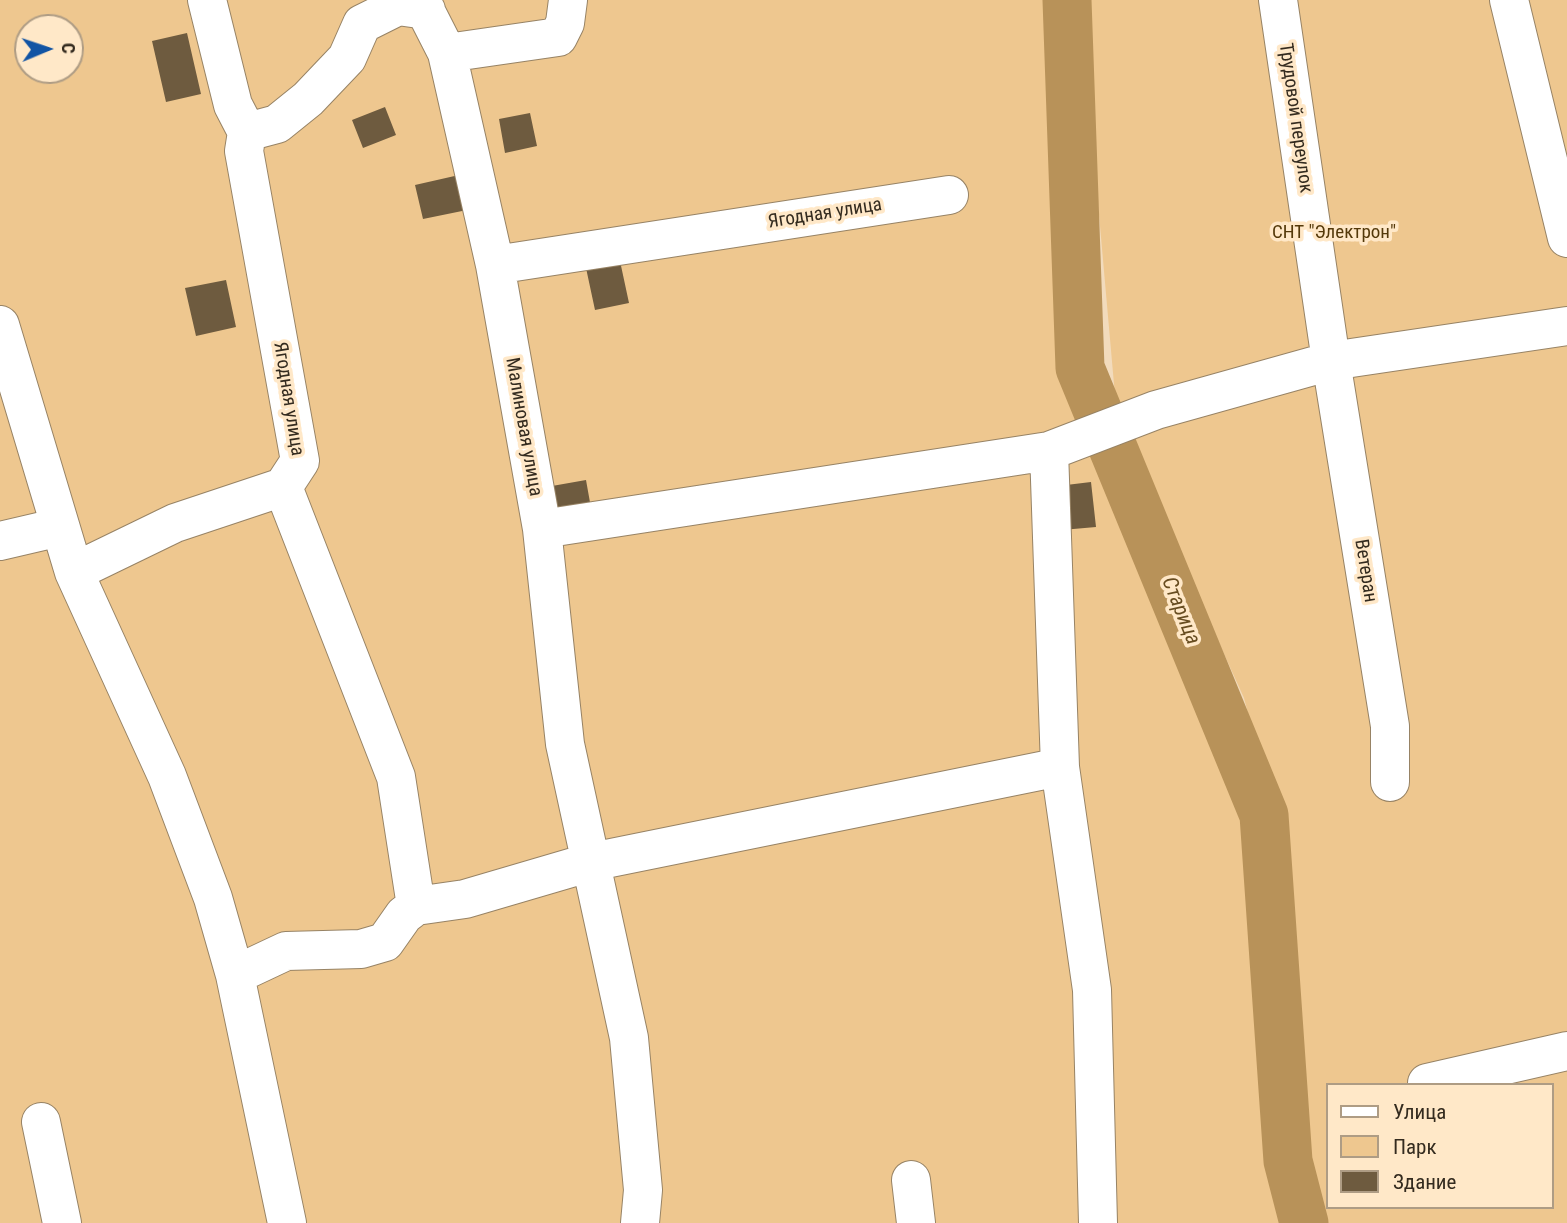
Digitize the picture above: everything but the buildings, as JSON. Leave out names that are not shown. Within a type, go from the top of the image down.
[{"type":"street","name":"Ягодная улица","points":[[207,0],[233,105],[247,132],[244,151],[300,461],[283,487]]},
{"type":"street","points":[[447,53],[558,37],[565,23],[568,0]]},
{"type":"street","name":"Трудовой переулок","points":[[1278,0],[1331,361]]},
{"type":"street","points":[[1509,0],[1567,238]]},
{"type":"street","points":[[247,132],[277,124],[308,99],[347,58],[362,24],[398,6],[423,5]]},
{"type":"street","name":"Малиновая улица","points":[[423,5],[447,53],[495,265],[542,529],[565,744],[629,1038],[643,1190],[640,1223]]},
{"type":"street","name":"Ягодная улица","points":[[495,265],[948,195]]},
{"type":"street","points":[[0,326],[74,572],[167,776],[213,898],[235,975],[287,1223]]},
{"type":"street","points":[[542,529],[1049,452],[1156,410],[1331,361],[1567,327]]},
{"type":"street","name":"Ветеран","points":[[1331,361],[1390,726],[1390,782]]},
{"type":"street","points":[[1049,452],[1060,767],[1093,990],[1098,1223]]},
{"type":"street","points":[[74,572],[175,523],[283,487],[396,777],[416,906]]},
{"type":"street","points":[[0,541],[60,527]]},
{"type":"street","points":[[235,975],[286,951],[361,949],[385,942],[404,915],[416,906],[465,899],[591,862],[1060,767]]},
{"type":"street","points":[[1427,1083],[1567,1051]]},
{"type":"street","points":[[41,1122],[62,1223]]},
{"type":"street","points":[[911,1180],[916,1223]]},
{"type":"green space","points":[[0,0],[1051,0],[1077,426],[1256,793],[1267,1115],[1293,1223],[0,1223]]},
{"type":"green space","name":"СНТ \"Электрон\"","points":[[1080,0],[1567,0],[1567,1223],[1315,1223],[1285,1050],[1277,824],[1244,698],[1117,418]]},
{"type":"waterway","name":"Старица","points":[[1067,0],[1080,368],[1264,815],[1288,1161],[1304,1223]]}]
